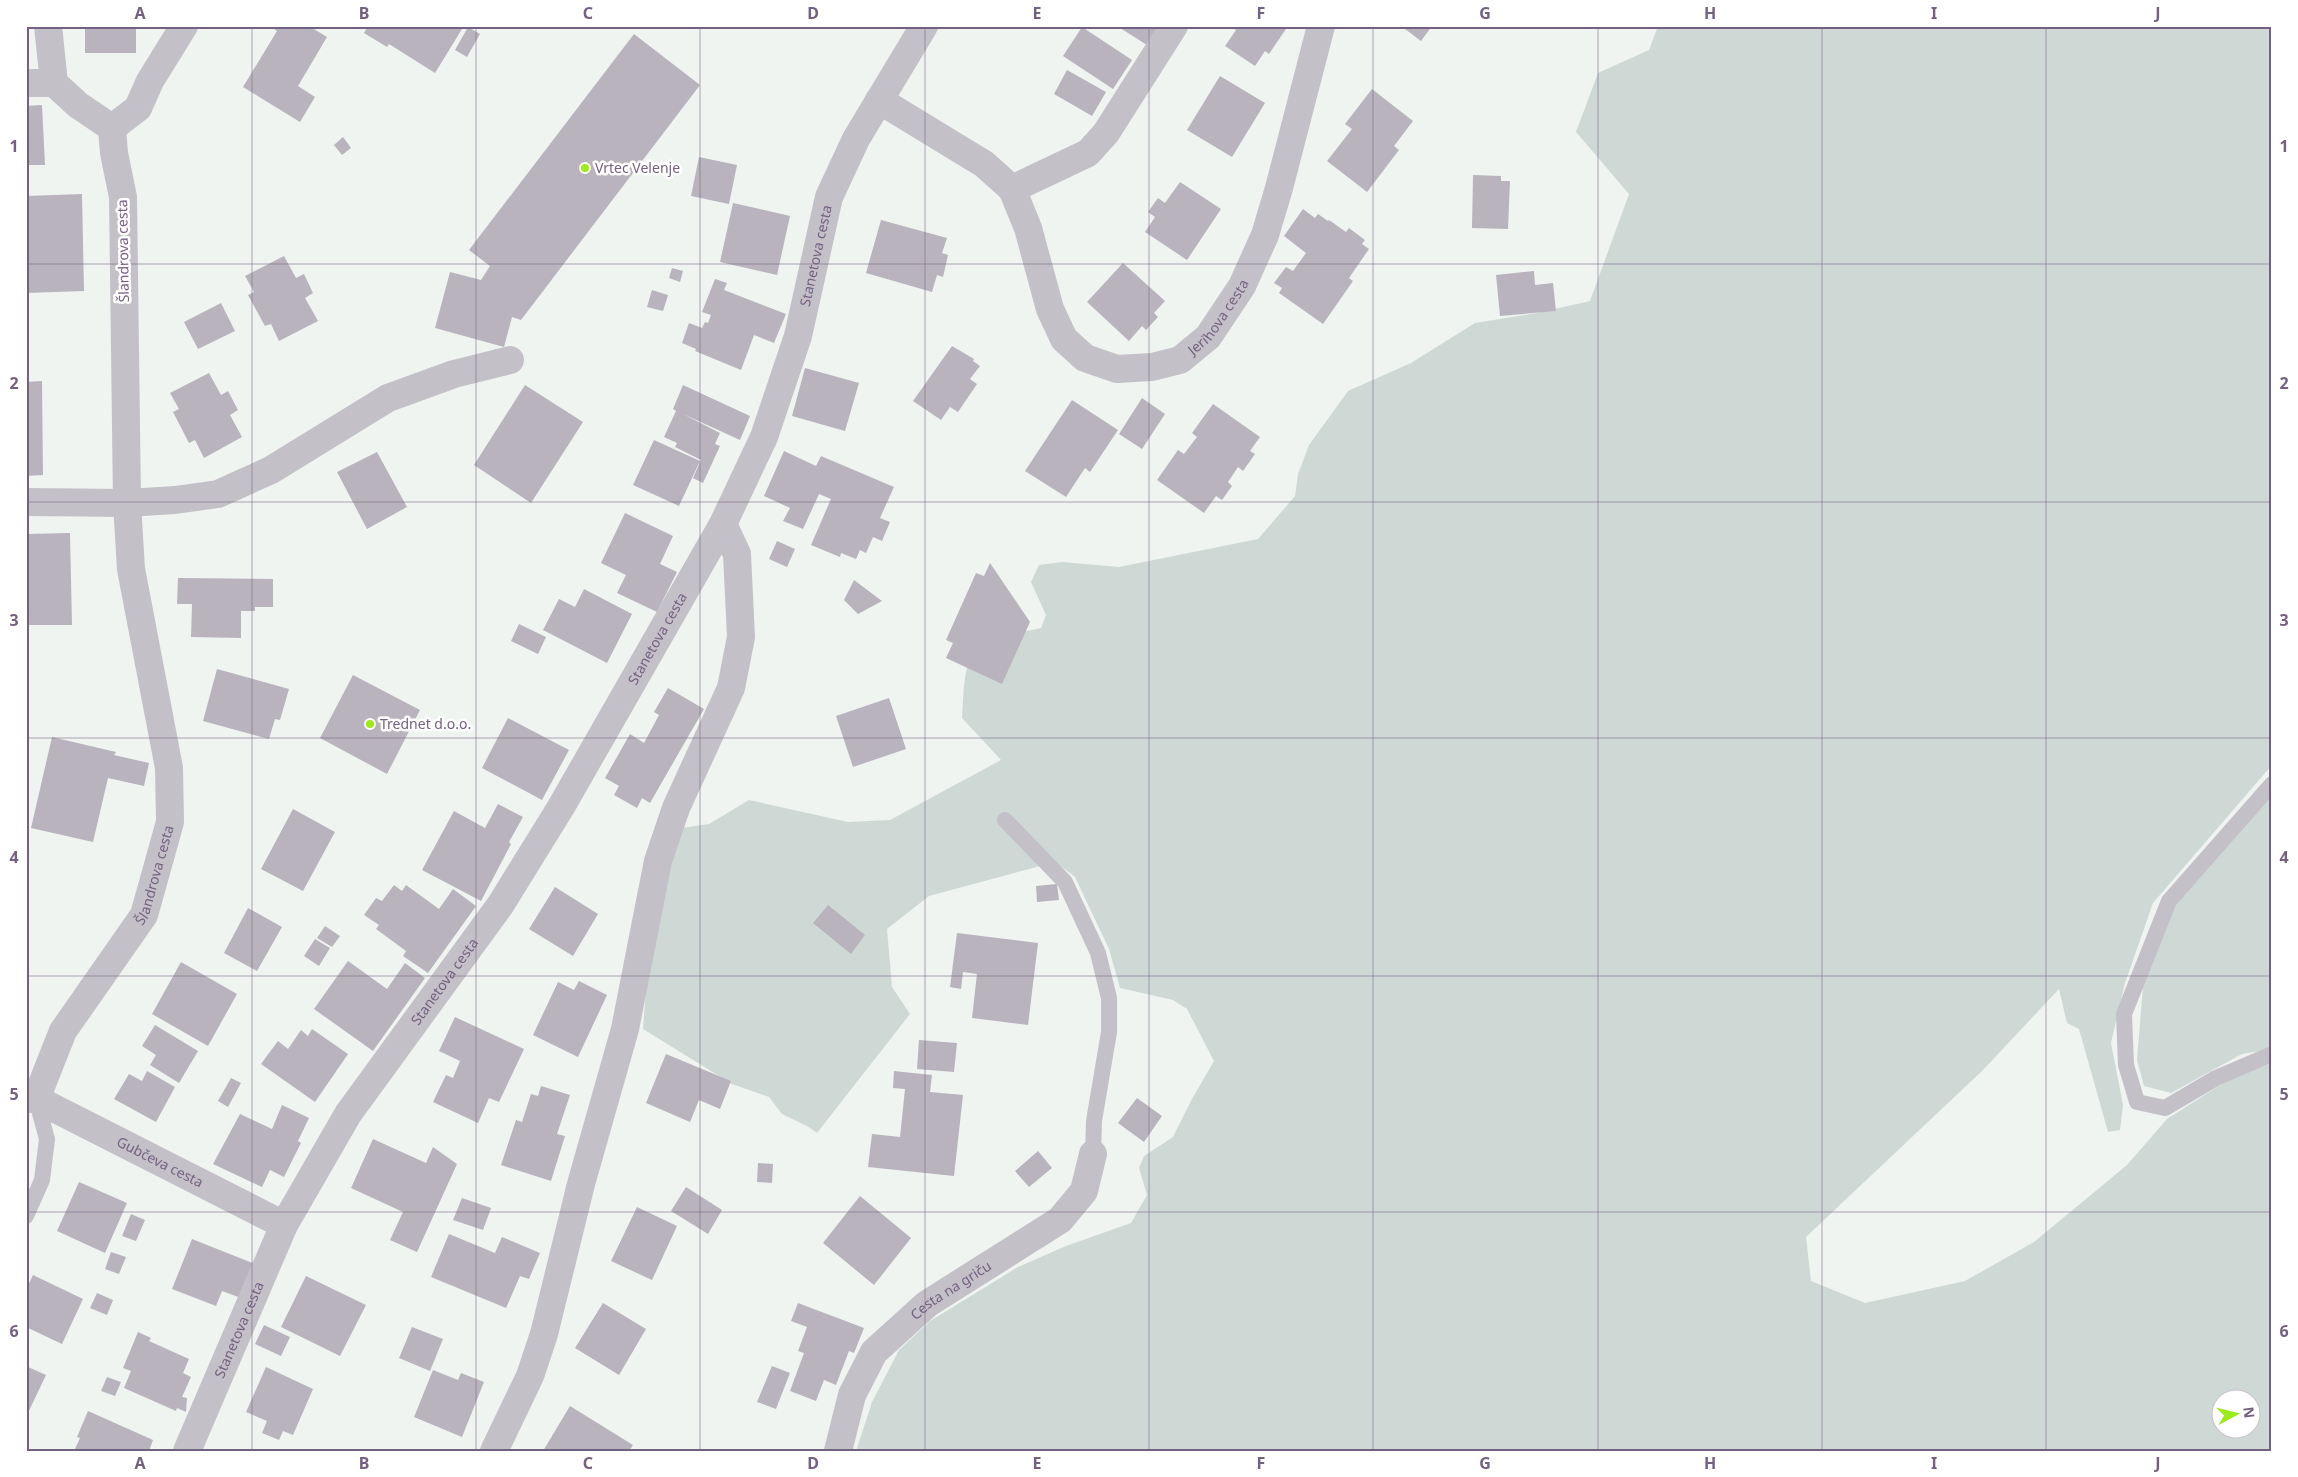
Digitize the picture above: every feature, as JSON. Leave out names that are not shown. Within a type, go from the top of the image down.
[{"type":"street","points":[[48,26],[54,83],[78,105],[112,128],[138,108],[150,80],[184,26]]},
{"type":"street","name":"Stanetova cesta","points":[[187,1451],[284,1225],[348,1114],[501,904],[541,839],[723,524],[764,437],[798,336],[830,197],[856,139],[924,26]]},
{"type":"street","points":[[1012,189],[1088,153],[1106,134],[1174,26]]},
{"type":"street","name":"Jerihova cesta","points":[[880,100],[984,164],[1012,189],[1028,228],[1050,308],[1064,339],[1085,358],[1117,369],[1152,367],[1180,360],[1208,337],[1242,286],[1265,235],[1280,188],[1321,26]]},
{"type":"street","points":[[26,83],[54,83]]},
{"type":"street","name":"Šlandrova cesta","points":[[31,1099],[64,1031],[144,915],[170,822],[168,768],[131,569],[127,502],[123,197],[112,128]]},
{"type":"street","points":[[26,502],[175,500],[218,494],[271,470],[388,398],[454,374],[510,360]]},
{"type":"street","points":[[494,1451],[530,1376],[544,1334],[581,1184],[624,1028],[658,861],[676,808],[731,688],[741,637],[737,554],[723,524]]},
{"type":"street","name":"Gubčeva cesta","points":[[31,1099],[284,1225]]},
{"type":"street","name":"Cesta na griču","points":[[838,1451],[852,1395],[874,1352],[927,1304],[1060,1220],[1084,1191],[1093,1154]]},
{"type":"lane","points":[[2272,784],[2169,901],[2124,1014],[2126,1065],[2137,1102],[2164,1108],[2216,1078],[2272,1054]]},
{"type":"lane","points":[[1005,820],[1066,882],[1098,953],[1109,998],[1109,1032],[1094,1121],[1093,1154]]},
{"type":"lane","points":[[26,1216],[42,1180],[47,1139],[31,1099]]},
{"type":"shaded area","points":[[1658,26],[2272,26],[2272,765],[2153,903],[2125,983],[2111,1043],[2123,1105],[2120,1130],[2108,1132],[2079,1029],[2067,1023],[2059,989],[1983,1070],[1806,1237],[1811,1281],[1865,1303],[1965,1281],[2034,1242],[2127,1165],[2167,1119],[2228,1080],[2272,1063],[2272,1451],[856,1451],[872,1402],[899,1350],[930,1321],[1018,1267],[1066,1246],[1131,1223],[1147,1195],[1139,1168],[1144,1156],[1173,1137],[1214,1061],[1187,1009],[1173,1000],[1120,988],[1109,949],[1075,877],[1055,862],[929,896],[887,929],[892,987],[910,1014],[817,1133],[782,1114],[769,1097],[732,1084],[643,1029],[647,976],[657,904],[681,828],[709,824],[749,800],[848,822],[890,820],[1001,760],[962,718],[966,672],[970,661],[986,645],[1008,636],[1041,628],[1046,615],[1031,582],[1039,565],[1062,562],[1119,567],[1258,539],[1295,496],[1298,474],[1309,445],[1348,391],[1411,363],[1475,323],[1537,313],[1590,301],[1629,194],[1576,132],[1598,73],[1649,50]]},
{"type":"shaded area","points":[[2272,781],[2272,1049],[2242,1054],[2171,1093],[2144,1086],[2137,1060],[2144,974],[2183,890]]},
{"type":"building","points":[[85,26],[136,26],[136,53],[85,53]]},
{"type":"building","points":[[270,26],[309,26],[327,37],[298,86],[315,97],[300,122],[243,87],[277,31]]},
{"type":"building","points":[[368,26],[458,26],[462,29],[435,73],[389,44],[387,47],[364,33]]},
{"type":"building","points":[[1117,26],[1159,26],[1147,45]]},
{"type":"building","points":[[1230,26],[1288,26],[1269,54],[1265,51],[1255,66],[1225,46],[1236,30]]},
{"type":"building","points":[[1401,26],[1432,26],[1421,41]]},
{"type":"building","points":[[468,27],[480,34],[467,57],[455,50]]},
{"type":"building","points":[[1082,27],[1132,60],[1113,89],[1063,56]]},
{"type":"building","name":"Vrtec Velenje","points":[[634,34],[700,85],[521,320],[512,317],[504,347],[435,328],[450,272],[481,280],[490,266],[469,250]]},
{"type":"building","points":[[1067,70],[1106,92],[1092,116],[1054,94]]},
{"type":"building","points":[[1220,76],[1265,103],[1232,157],[1187,130]]},
{"type":"building","points":[[1372,89],[1413,121],[1394,146],[1399,150],[1367,192],[1327,161],[1352,129],[1345,124]]},
{"type":"building","points":[[42,105],[45,165],[26,165],[26,106]]},
{"type":"building","points":[[343,137],[351,148],[342,155],[334,145]]},
{"type":"building","points":[[699,157],[737,165],[729,204],[691,196]]},
{"type":"building","points":[[1473,175],[1501,176],[1501,181],[1510,181],[1508,229],[1472,228]]},
{"type":"building","points":[[1180,182],[1221,209],[1187,260],[1145,232],[1155,217],[1148,212],[1158,198],[1165,203]]},
{"type":"building","points":[[82,194],[84,291],[26,293],[26,196]]},
{"type":"building","points":[[733,203],[790,216],[777,275],[720,262]]},
{"type":"building","points":[[1303,209],[1315,218],[1318,214],[1346,232],[1349,228],[1365,240],[1362,244],[1369,249],[1349,278],[1353,281],[1323,324],[1279,293],[1282,288],[1274,283],[1286,267],[1293,271],[1306,253],[1284,236]]},
{"type":"building","points":[[881,220],[947,238],[942,253],[948,255],[943,277],[937,275],[932,292],[866,273]]},
{"type":"building","points":[[284,256],[296,278],[304,274],[313,293],[305,298],[318,321],[279,341],[271,324],[265,326],[248,295],[254,292],[245,276]]},
{"type":"building","points":[[1123,263],[1165,301],[1154,313],[1158,317],[1146,330],[1142,326],[1129,341],[1087,302]]},
{"type":"building","points":[[672,268],[683,271],[680,282],[669,278]]},
{"type":"building","points":[[1534,271],[1535,285],[1553,283],[1556,311],[1500,316],[1496,275]]},
{"type":"building","points":[[715,279],[727,283],[724,290],[786,314],[774,343],[754,335],[741,370],[695,351],[696,349],[682,343],[689,323],[702,328],[705,322],[708,323],[711,315],[702,312]]},
{"type":"building","points":[[652,290],[668,295],[663,311],[647,307]]},
{"type":"building","points":[[221,303],[235,331],[198,349],[184,322]]},
{"type":"building","points":[[952,346],[974,359],[973,361],[980,366],[970,379],[977,384],[958,412],[950,407],[941,420],[913,401]]},
{"type":"building","points":[[805,368],[859,383],[845,431],[792,416]]},
{"type":"building","points":[[209,373],[221,395],[228,391],[238,410],[230,415],[242,437],[204,458],[195,440],[189,443],[173,412],[179,409],[170,393]]},
{"type":"building","points":[[42,381],[43,475],[26,476],[26,382]]},
{"type":"building","points":[[525,385],[583,422],[531,503],[474,465]]},
{"type":"building","points":[[683,385],[750,416],[740,440],[683,414],[720,433],[715,444],[720,446],[703,483],[693,478],[701,460],[675,447],[677,443],[664,437],[676,411],[673,409]]},
{"type":"building","points":[[1142,398],[1165,414],[1142,449],[1119,434]]},
{"type":"building","points":[[1072,400],[1118,430],[1090,472],[1085,468],[1066,497],[1025,471]]},
{"type":"building","points":[[1213,404],[1260,437],[1250,451],[1255,454],[1243,471],[1238,467],[1228,482],[1232,486],[1222,500],[1216,496],[1204,513],[1157,480],[1178,450],[1184,454],[1197,437],[1192,433]]},
{"type":"building","points":[[654,440],[700,461],[679,506],[633,485]]},
{"type":"building","points":[[784,451],[816,466],[821,456],[894,487],[880,518],[890,522],[882,541],[873,537],[866,553],[860,550],[856,559],[841,553],[840,557],[811,545],[831,499],[819,494],[803,529],[783,521],[790,508],[764,496]]},
{"type":"building","points":[[377,452],[407,507],[367,529],[337,472]]},
{"type":"building","points":[[625,513],[673,536],[660,564],[677,572],[657,612],[617,593],[626,575],[601,563]]},
{"type":"building","points":[[70,533],[72,625],[26,625],[26,534]]},
{"type":"building","points":[[777,541],[795,549],[787,567],[769,559]]},
{"type":"building","points":[[990,563],[1030,622],[1002,684],[946,658],[953,643],[946,640],[976,573],[984,576]]},
{"type":"building","points":[[178,578],[273,579],[273,607],[255,607],[255,611],[241,611],[241,638],[191,637],[192,604],[177,604]]},
{"type":"building","points":[[854,580],[882,601],[858,614],[844,600]]},
{"type":"building","points":[[584,589],[632,614],[607,663],[543,630],[559,599],[575,607]]},
{"type":"building","points":[[519,624],[546,637],[538,654],[511,641]]},
{"type":"building","points":[[217,669],[289,689],[280,720],[275,719],[269,739],[203,721]]},
{"type":"building","name":"Trednet d.o.o.","points":[[353,675],[420,710],[387,774],[320,738]]},
{"type":"building","points":[[668,688],[704,709],[650,803],[642,798],[637,808],[614,795],[619,786],[605,778],[630,734],[644,743],[659,715],[654,712]]},
{"type":"building","points":[[889,698],[906,749],[853,767],[836,716]]},
{"type":"building","points":[[508,718],[569,750],[542,800],[482,768]]},
{"type":"building","points":[[52,737],[116,752],[114,755],[149,763],[144,786],[108,778],[93,842],[31,828]]},
{"type":"building","points":[[498,804],[523,817],[481,901],[422,870],[454,811],[485,828]]},
{"type":"building","points":[[293,809],[335,832],[303,891],[261,869]]},
{"type":"building","points":[[1057,884],[1059,900],[1037,902],[1036,886]]},
{"type":"building","points":[[394,885],[402,891],[406,885],[439,909],[453,889],[476,906],[428,973],[403,956],[406,951],[376,929],[379,925],[364,915],[376,898],[382,901]]},
{"type":"building","points":[[555,887],[598,914],[573,956],[529,929]]},
{"type":"building","points":[[828,905],[865,935],[851,954],[813,923]]},
{"type":"building","points":[[248,908],[282,927],[257,971],[224,953]]},
{"type":"building","points":[[325,926],[340,936],[332,947],[317,938]]},
{"type":"building","points":[[957,933],[1038,943],[1028,1025],[972,1018],[977,974],[963,972],[961,989],[950,987]]},
{"type":"building","points":[[315,939],[330,948],[319,966],[304,956]]},
{"type":"building","points":[[348,961],[387,989],[405,963],[425,978],[373,1051],[314,1009]]},
{"type":"building","points":[[181,962],[237,994],[208,1046],[152,1014]]},
{"type":"building","points":[[579,981],[607,995],[578,1057],[533,1035],[558,982],[574,990]]},
{"type":"building","points":[[455,1017],[524,1049],[499,1102],[489,1098],[478,1123],[433,1102],[446,1075],[453,1078],[460,1061],[439,1051]]},
{"type":"building","points":[[155,1025],[198,1051],[179,1083],[150,1065],[156,1055],[142,1046]]},
{"type":"building","points":[[312,1029],[348,1054],[315,1102],[261,1064],[278,1041],[288,1049],[301,1030],[308,1036]]},
{"type":"building","points":[[919,1040],[957,1043],[954,1072],[917,1069]]},
{"type":"building","points":[[666,1054],[731,1081],[720,1109],[699,1100],[690,1122],[646,1103]]},
{"type":"building","points":[[147,1071],[175,1087],[156,1122],[114,1099],[129,1074],[142,1081]]},
{"type":"building","points":[[894,1071],[932,1075],[930,1092],[963,1095],[954,1176],[868,1167],[872,1134],[900,1137],[905,1089],[893,1088]]},
{"type":"building","points":[[231,1078],[241,1083],[228,1107],[218,1101]]},
{"type":"building","points":[[541,1086],[570,1095],[557,1134],[565,1136],[551,1181],[501,1165],[516,1120],[522,1122],[531,1094],[538,1096]]},
{"type":"building","points":[[1137,1098],[1162,1116],[1144,1142],[1118,1123]]},
{"type":"building","points":[[282,1105],[309,1118],[298,1141],[301,1143],[284,1177],[270,1170],[262,1187],[213,1164],[240,1114],[272,1129]]},
{"type":"building","points":[[373,1139],[426,1163],[433,1147],[457,1164],[417,1252],[390,1240],[403,1212],[351,1188]]},
{"type":"building","points":[[1038,1151],[1052,1168],[1029,1187],[1015,1171]]},
{"type":"building","points":[[758,1163],[773,1164],[772,1183],[757,1182]]},
{"type":"building","points":[[79,1182],[127,1203],[105,1253],[57,1231]]},
{"type":"building","points":[[686,1187],[722,1210],[708,1234],[671,1211]]},
{"type":"building","points":[[860,1196],[911,1238],[874,1285],[823,1243]]},
{"type":"building","points":[[462,1198],[491,1208],[483,1230],[453,1220]]},
{"type":"building","points":[[637,1207],[677,1226],[652,1280],[611,1261]]},
{"type":"building","points":[[131,1214],[145,1220],[136,1241],[122,1236]]},
{"type":"building","points":[[449,1234],[495,1253],[502,1237],[540,1253],[529,1279],[520,1276],[506,1308],[431,1277]]},
{"type":"building","points":[[192,1239],[255,1264],[241,1298],[222,1291],[216,1306],[172,1289]]},
{"type":"building","points":[[111,1252],[126,1257],[119,1274],[105,1269]]},
{"type":"building","points":[[33,1275],[83,1299],[62,1344],[26,1327],[26,1290]]},
{"type":"building","points":[[306,1276],[366,1305],[340,1356],[281,1327]]},
{"type":"building","points":[[97,1293],[113,1300],[107,1315],[90,1308]]},
{"type":"building","points":[[603,1303],[646,1329],[619,1375],[575,1348]]},
{"type":"building","points":[[798,1303],[864,1328],[854,1353],[849,1351],[836,1385],[824,1380],[816,1401],[790,1391],[804,1353],[798,1351],[807,1327],[791,1321]]},
{"type":"building","points":[[264,1325],[290,1337],[281,1356],[255,1344]]},
{"type":"building","points":[[412,1327],[443,1339],[430,1371],[399,1358]]},
{"type":"building","points":[[138,1332],[151,1338],[149,1341],[189,1359],[183,1373],[191,1377],[182,1397],[187,1398],[186,1412],[177,1408],[176,1411],[124,1388],[131,1371],[123,1368]]},
{"type":"building","points":[[26,1366],[46,1375],[26,1417]]},
{"type":"building","points":[[772,1366],[790,1373],[776,1409],[757,1402]]},
{"type":"building","points":[[266,1367],[313,1389],[293,1435],[283,1431],[279,1440],[262,1433],[267,1421],[246,1412]]},
{"type":"building","points":[[433,1370],[458,1380],[461,1373],[484,1382],[462,1437],[414,1417]]},
{"type":"building","points":[[107,1377],[121,1382],[115,1396],[101,1391]]},
{"type":"building","points":[[570,1406],[633,1445],[629,1451],[543,1451]]},
{"type":"building","points":[[88,1411],[153,1440],[149,1451],[74,1451],[80,1438],[77,1437]]},
{"type":"place","name":"Vrtec Velenje","points":[[585,168]]},
{"type":"place","name":"Trednet d.o.o.","points":[[370,724]]}]
